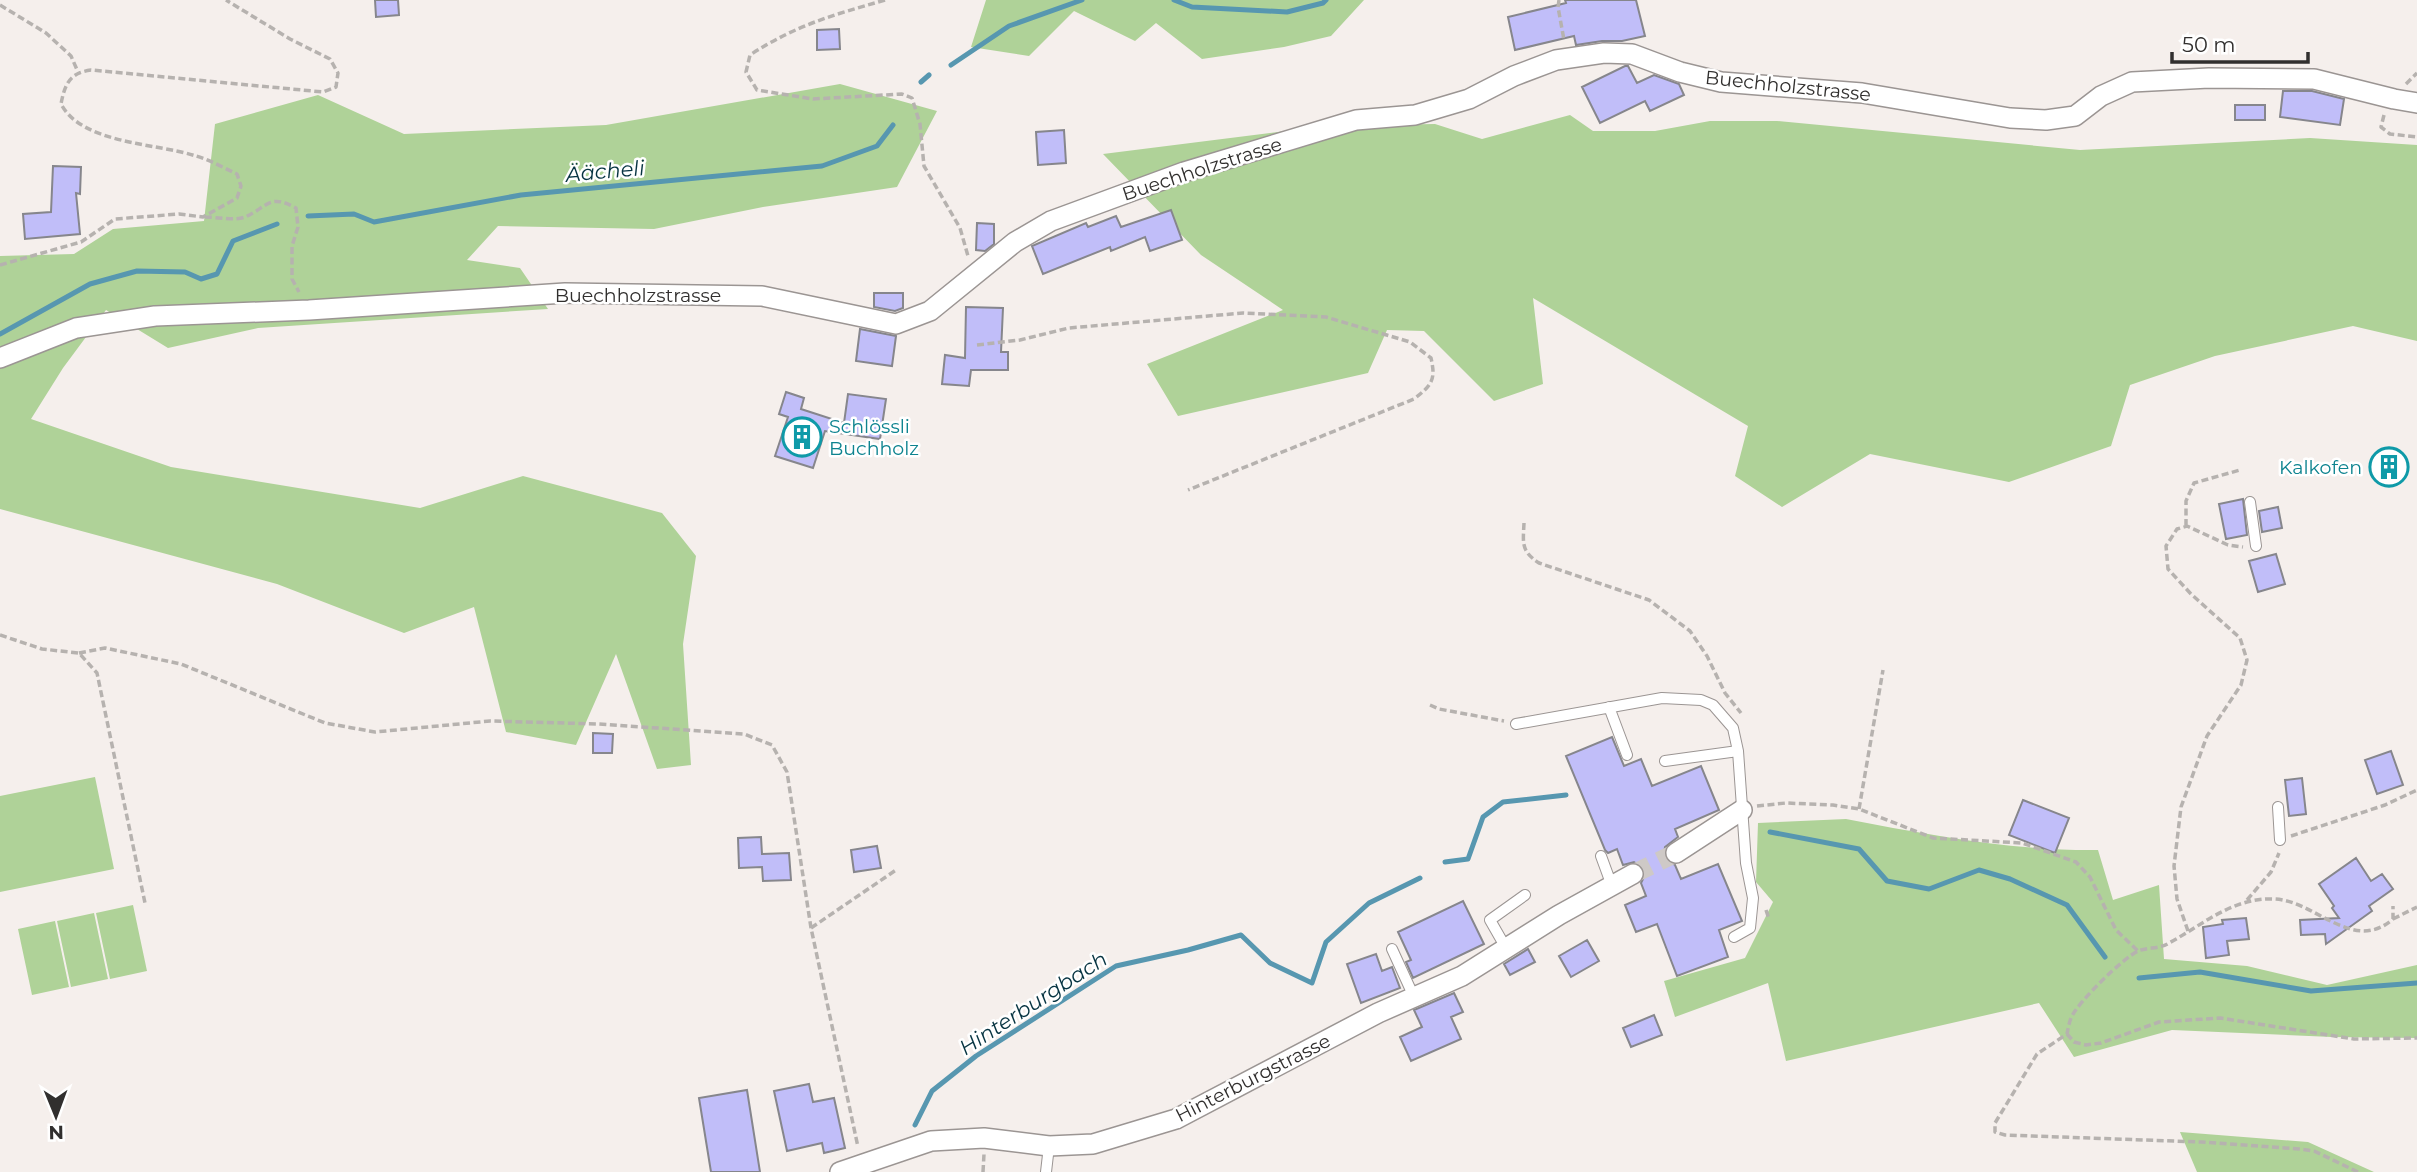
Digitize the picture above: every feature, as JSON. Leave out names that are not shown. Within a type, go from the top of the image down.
[{"type":"street","name":"Buechholzstrasse","points":[[0,358],[76,328],[155,316],[309,310],[565,293],[762,296],[896,324],[930,311],[1015,242],[1051,221],[1184,172],[1356,120],[1415,115],[1469,99],[1514,76],[1556,60],[1604,53],[1632,54],[1681,72],[1721,82],[1862,93],[2010,118],[2046,121],[2075,116],[2101,96],[2132,82],[2209,78],[2314,79],[2417,103]]},
{"type":"street","points":[[1676,853],[1742,810]]},
{"type":"street","name":"Hinterburgstrasse","points":[[840,1172],[931,1142],[984,1138],[1049,1146],[1093,1143],[1176,1119],[1378,1013],[1462,976],[1633,874]]},
{"type":"lane","points":[[2250,502],[2256,546]]},
{"type":"lane","points":[[1516,724],[1662,698],[1701,700],[1713,705],[1733,728],[1738,751],[1746,863],[1753,898],[1750,928],[1734,937]]},
{"type":"lane","points":[[1609,707],[1627,755]]},
{"type":"lane","points":[[1665,761],[1738,751]]},
{"type":"lane","points":[[2278,807],[2280,840]]},
{"type":"lane","points":[[1601,856],[1612,886]]},
{"type":"lane","points":[[1506,948],[1490,920],[1525,895]]},
{"type":"lane","points":[[1392,949],[1414,997]]},
{"type":"lane","points":[[1046,1172],[1049,1146]]},
{"type":"path","points":[[203,217],[237,198],[241,186],[237,174],[198,156],[101,136],[67,115],[61,104],[68,82],[78,72],[91,70],[323,92],[336,87],[338,73],[330,59],[290,39],[226,0]]},
{"type":"path","points":[[885,0],[817,20],[780,36],[750,55],[746,72],[757,90],[813,99],[902,93],[912,98],[920,124],[924,166],[960,228],[974,275]]},
{"type":"path","points":[[1559,0],[1568,59]]},
{"type":"path","points":[[0,5],[46,33],[71,56],[78,72]]},
{"type":"path","points":[[2394,99],[2384,114],[2381,127],[2390,134],[2417,137]]},
{"type":"path","points":[[0,265],[81,242],[115,219],[179,214],[243,218],[267,202],[282,201],[296,208],[298,227],[292,246],[292,279],[309,310]]},
{"type":"path","points":[[978,345],[1020,340],[1069,328],[1243,313],[1326,317],[1410,342],[1431,358],[1434,374],[1428,388],[1414,399],[1188,490]]},
{"type":"path","points":[[2186,526],[2186,501],[2194,483],[2240,470]]},
{"type":"path","points":[[1524,523],[1523,545],[1527,555],[1539,563],[1649,600],[1690,631],[1707,656],[1725,693],[1746,720]]},
{"type":"path","points":[[2188,931],[2177,899],[2174,866],[2182,807],[2207,736],[2241,685],[2247,660],[2240,638],[2191,594],[2168,569],[2166,546],[2177,529],[2186,526],[2228,545],[2256,546]]},
{"type":"path","points":[[0,635],[42,649],[79,653],[105,648],[181,664],[325,723],[375,732],[490,721],[599,724],[744,734],[772,745],[787,772],[811,928],[861,1163]]},
{"type":"path","points":[[79,653],[97,673],[145,903]]},
{"type":"path","points":[[1859,809],[1883,670]]},
{"type":"path","points":[[1430,705],[1516,724]]},
{"type":"path","points":[[2358,1172],[2314,1152],[2299,1149],[2201,1142],[2005,1135],[1995,1132],[1995,1123],[2037,1054],[2067,1034],[2071,1017],[2111,971],[2138,951],[2166,945],[2247,900],[2271,872],[2278,856],[2280,840],[2385,805],[2417,790]]},
{"type":"path","points":[[1742,810],[1764,804],[1787,803],[1859,809],[1933,838],[2022,843],[2076,862],[2090,877],[2116,930],[2138,951]]},
{"type":"path","points":[[811,928],[896,870]]},
{"type":"path","points":[[2247,900],[2278,898],[2351,930],[2366,932],[2383,928],[2393,919],[2417,907]]},
{"type":"path","points":[[2393,906],[2393,919]]},
{"type":"path","points":[[2067,1034],[2074,1042],[2086,1045],[2101,1043],[2159,1022],[2220,1018],[2354,1039],[2417,1038]]},
{"type":"green space","points":[[986,0],[1364,0],[1331,36],[1284,47],[1202,59],[1156,23],[1135,41],[1074,11],[1029,56],[971,47]]},
{"type":"green space","points":[[840,84],[937,111],[897,187],[763,207],[654,229],[498,226],[467,260],[520,268],[548,309],[258,328],[168,348],[106,310],[63,368],[31,419],[171,467],[420,508],[523,476],[662,513],[696,556],[683,644],[691,765],[657,769],[616,654],[576,745],[506,732],[474,607],[404,633],[277,584],[0,509],[0,256],[74,254],[113,229],[204,221],[215,124],[318,95],[404,134],[606,125]]},
{"type":"green space","points":[[1570,115],[1593,131],[1655,131],[1710,121],[1777,121],[2080,150],[2310,138],[2417,145],[2417,341],[2353,326],[2215,356],[2130,385],[2111,446],[2009,482],[1870,454],[1782,507],[1735,476],[1748,426],[1533,298],[1543,384],[1494,401],[1424,331],[1387,330],[1368,373],[1178,416],[1147,364],[1283,310],[1201,255],[1103,154],[1325,126],[1435,124],[1482,139]]},
{"type":"green space","points":[[95,777],[114,869],[0,892],[0,796]]},
{"type":"green space","points":[[1846,819],[2003,845],[2098,850],[2113,900],[2159,885],[2164,959],[2247,966],[2327,985],[2417,965],[2417,1038],[2172,1030],[2074,1057],[2039,1003],[1786,1061],[1768,983],[1675,1017],[1664,981],[1745,958],[1773,902],[1756,882],[1758,823]]},
{"type":"green space","points":[[133,905],[147,971],[110,979],[96,913]]},
{"type":"green space","points":[[94,913],[108,979],[71,987],[57,921]]},
{"type":"green space","points":[[55,921],[69,987],[32,995],[18,929]]},
{"type":"green space","points":[[2180,1132],[2308,1142],[2374,1172],[2197,1172]]},
{"type":"building","points":[[375,0],[398,0],[399,15],[376,17]]},
{"type":"building","points":[[1565,0],[1636,0],[1645,36],[1576,45],[1574,36],[1515,50],[1508,17],[1566,3]]},
{"type":"building","points":[[839,29],[840,49],[817,50],[817,30]]},
{"type":"building","points":[[1628,66],[1637,83],[1654,75],[1679,84],[1684,95],[1650,111],[1645,101],[1600,123],[1582,87]]},
{"type":"building","points":[[2283,91],[2312,91],[2344,99],[2340,125],[2280,117]]},
{"type":"building","points":[[2235,105],[2265,105],[2265,120],[2235,120]]},
{"type":"building","points":[[1064,130],[1066,163],[1038,165],[1036,132]]},
{"type":"building","points":[[53,166],[81,167],[80,194],[76,193],[80,234],[25,239],[23,214],[51,212]]},
{"type":"building","points":[[1171,210],[1182,240],[1150,251],[1145,237],[1111,251],[1110,247],[1043,274],[1032,246],[1086,223],[1088,227],[1116,216],[1121,227]]},
{"type":"building","points":[[977,223],[994,224],[994,244],[985,251],[976,250]]},
{"type":"building","points":[[874,293],[903,293],[903,308],[895,311],[874,307]]},
{"type":"building","points":[[966,307],[1003,308],[1001,352],[1008,352],[1008,370],[971,370],[969,386],[942,384],[945,355],[965,358]]},
{"type":"building","points":[[860,329],[896,336],[892,366],[856,361]]},
{"type":"building","points":[[786,392],[804,398],[801,409],[844,423],[848,394],[886,399],[880,439],[825,431],[813,468],[775,456],[788,417],[779,414]]},
{"type":"building","points":[[2243,499],[2247,535],[2226,539],[2219,504]]},
{"type":"building","points":[[2278,507],[2282,528],[2262,532],[2259,511]]},
{"type":"building","points":[[2276,554],[2285,584],[2258,592],[2249,561]]},
{"type":"building","points":[[593,733],[613,734],[612,753],[593,753]]},
{"type":"building","points":[[1612,737],[1624,766],[1641,759],[1652,786],[1701,766],[1719,810],[1675,829],[1678,837],[1665,847],[1664,854],[1666,860],[1675,865],[1681,879],[1718,864],[1742,921],[1719,930],[1728,957],[1677,976],[1657,924],[1636,932],[1625,905],[1646,896],[1641,883],[1645,875],[1644,869],[1634,862],[1623,865],[1617,849],[1608,853],[1605,850],[1566,756]]},
{"type":"building","points":[[2391,751],[2403,785],[2377,794],[2365,760]]},
{"type":"building","points":[[2302,778],[2306,814],[2289,816],[2285,780]]},
{"type":"building","points":[[2023,800],[2069,818],[2055,853],[2009,835]]},
{"type":"building","points":[[761,837],[762,854],[789,853],[791,880],[763,881],[762,867],[739,868],[738,838]]},
{"type":"building","points":[[877,846],[881,868],[854,872],[851,850]]},
{"type":"building","points":[[2356,858],[2371,881],[2382,874],[2393,889],[2369,906],[2372,911],[2326,944],[2325,934],[2301,935],[2300,920],[2339,918],[2319,884]]},
{"type":"building","points":[[1463,901],[1484,944],[1413,978],[1406,962],[1411,960],[1398,932]]},
{"type":"building","points":[[2246,918],[2249,939],[2227,941],[2229,955],[2206,958],[2203,927],[2223,924],[2222,920]]},
{"type":"building","points":[[1587,940],[1599,961],[1571,977],[1559,956]]},
{"type":"building","points":[[1528,949],[1535,962],[1510,975],[1504,964]]},
{"type":"building","points":[[1376,954],[1382,971],[1392,967],[1400,988],[1361,1003],[1347,964]]},
{"type":"building","points":[[1454,993],[1463,1012],[1451,1017],[1461,1039],[1411,1061],[1400,1037],[1422,1027],[1414,1010]]},
{"type":"building","points":[[1654,1015],[1662,1035],[1631,1047],[1623,1028]]},
{"type":"building","points":[[809,1084],[813,1102],[834,1098],[845,1148],[824,1153],[822,1143],[787,1151],[774,1091]]},
{"type":"building","points":[[747,1090],[760,1172],[711,1172],[699,1098]]},
{"type":"waterway","name":"Äächeli","points":[[951,65],[1009,26],[1082,0]]},
{"type":"waterway","name":"Äächeli","points":[[1174,0],[1192,7],[1287,12],[1326,0]]},
{"type":"waterway","name":"Äächeli","points":[[921,82],[929,75]]},
{"type":"waterway","name":"Äächeli","points":[[308,216],[354,214],[374,222],[521,195],[822,166],[877,146],[893,125]]},
{"type":"waterway","name":"Äächeli","points":[[0,334],[90,284],[137,271],[185,272],[201,279],[217,274],[233,241],[277,224]]},
{"type":"waterway","name":"Hinterburgbach","points":[[1445,862],[1468,859],[1483,817],[1503,802],[1566,795]]},
{"type":"waterway","name":"Hinterburgbach","points":[[1770,832],[1859,849],[1887,881],[1929,889],[1979,870],[2010,879],[2067,905],[2105,957]]},
{"type":"waterway","name":"Hinterburgbach","points":[[915,1125],[932,1091],[976,1056],[1116,966],[1241,935],[1270,963],[1312,983],[1326,942],[1369,903],[1420,878]]},
{"type":"waterway","name":"Hinterburgbach","points":[[2139,978],[2200,972],[2311,991],[2417,983]]},
{"type":"tunnel","points":[[1633,874],[1676,853]]},
{"type":"place","name":"Schlössli Buchholz","points":[[802,437]]},
{"type":"place","name":"Kalkofen","points":[[2389,467]]}]
